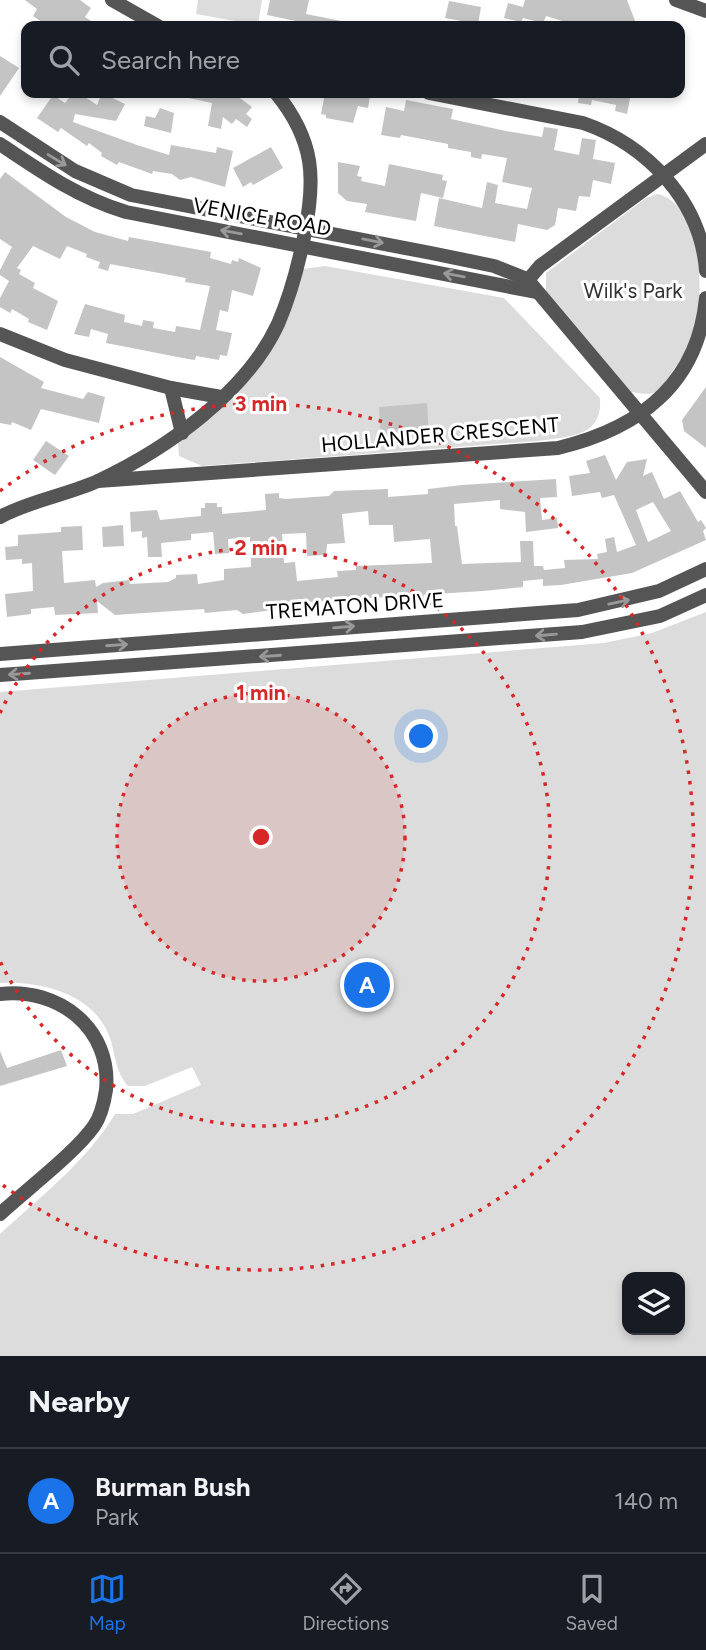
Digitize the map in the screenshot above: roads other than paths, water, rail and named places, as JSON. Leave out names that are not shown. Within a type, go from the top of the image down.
[{"type":"street","points":[[112,0],[149,21]]},
{"type":"street","points":[[676,0],[706,11]]},
{"type":"street","name":"HOLLANDER CRESCENT","points":[[0,517],[98,481],[142,459],[182,433],[242,375],[277,326],[293,282],[312,194],[311,162],[295,121],[279,98]]},
{"type":"street","points":[[455,98],[583,123],[607,131],[645,157],[664,176],[693,219],[705,254],[706,271]]},
{"type":"street","name":"VENICE ROAD","points":[[0,122],[75,171],[131,195],[306,227],[494,266],[528,286]]},
{"type":"street","name":"VENICE ROAD","points":[[0,144],[88,198],[126,212],[426,270],[528,286]]},
{"type":"street","points":[[706,144],[540,266],[528,286],[706,492]]},
{"type":"street","points":[[24,160],[34,146]]},
{"type":"street","points":[[126,212],[131,195]]},
{"type":"street","points":[[426,270],[431,253]]},
{"type":"street","name":"HOLLANDER CRESCENT","points":[[98,481],[558,449],[592,440],[641,416],[682,370],[698,342],[706,298]]},
{"type":"street","points":[[0,334],[65,360],[171,388],[221,397]]},
{"type":"street","points":[[171,388],[182,433]]},
{"type":"street","name":"TREMATON DRIVE","points":[[0,653],[578,610],[647,595],[706,569]]},
{"type":"street","name":"TREMATON DRIVE","points":[[0,676],[582,632],[660,616],[706,595]]},
{"type":"street","points":[[578,610],[582,632]]},
{"type":"street","points":[[429,621],[430,644]]},
{"type":"street","points":[[306,630],[306,653]]},
{"type":"street","points":[[208,638],[209,660]]},
{"type":"street","points":[[72,649],[74,670]]},
{"type":"street","points":[[0,994],[32,995],[75,1013],[91,1030],[102,1048],[107,1080],[104,1101],[94,1127],[0,1214]]},
{"type":"place","name":"Burman Bush","points":[[367,985]]},
{"type":"park label","name":"Wilk's Park","points":[[633,291]]}]
